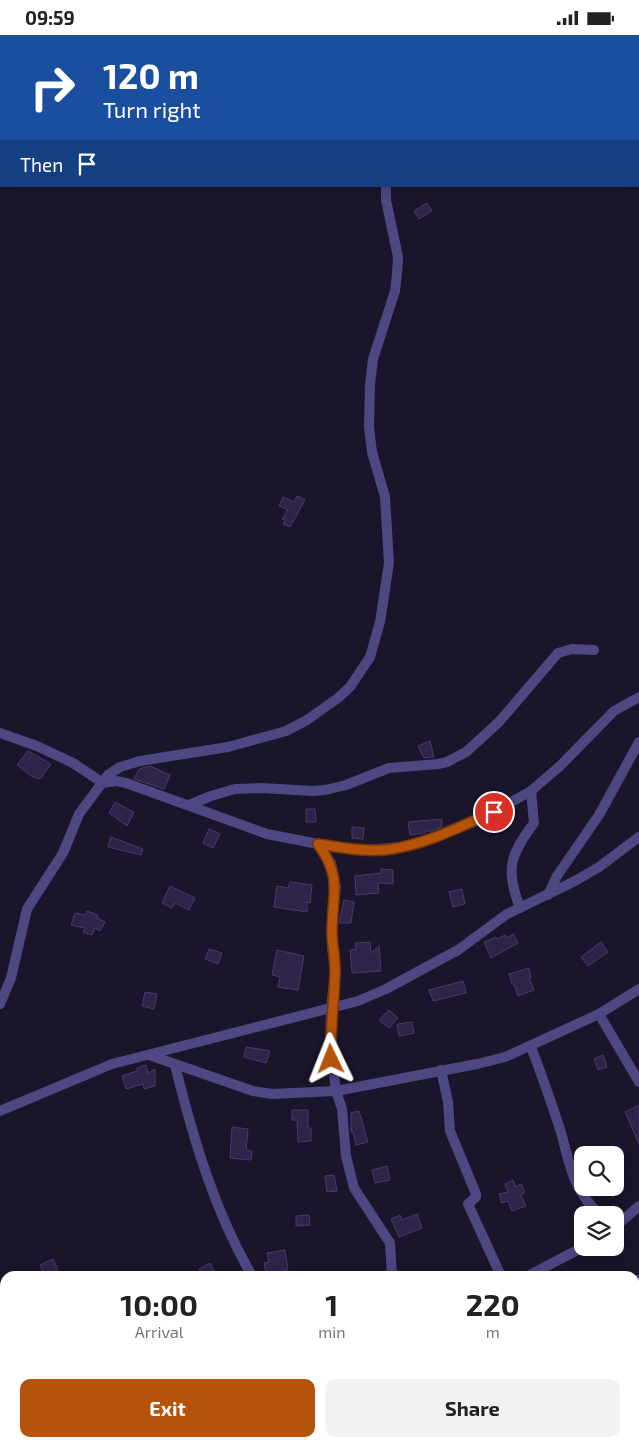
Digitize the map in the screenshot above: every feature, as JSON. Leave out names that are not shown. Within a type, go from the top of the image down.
[{"type":"street","points":[[0,1004],[11,977],[27,909],[63,853],[79,814],[102,782],[115,769],[140,761],[228,747],[286,731],[307,720],[338,698],[350,687],[370,657],[380,622],[389,563],[385,497],[372,451],[369,427],[370,385],[374,359],[395,291],[398,274],[398,257],[386,200],[386,187]]},
{"type":"street","points":[[189,805],[236,789],[325,790],[346,785],[389,768],[447,762],[473,746],[499,722],[558,653],[572,649],[594,650]]},
{"type":"street","points":[[0,733],[37,746],[73,763],[102,782],[121,781],[254,830],[318,844],[383,850],[417,844],[494,812],[531,791],[560,766],[614,711],[639,697]]},
{"type":"street","points":[[548,895],[557,876],[599,815],[639,742]]},
{"type":"street","points":[[520,908],[514,888],[512,868],[514,853],[519,842],[534,823],[531,791]]},
{"type":"street","points":[[0,1111],[112,1064],[331,1009],[358,1001],[386,989],[450,954],[507,914],[548,895],[599,867],[639,837]]},
{"type":"street","points":[[318,844],[331,863],[336,887],[332,938],[335,973],[331,1009],[330,1046],[336,1091],[342,1109],[348,1171],[360,1198],[390,1243],[392,1271]]},
{"type":"street","points":[[149,1055],[253,1091],[272,1094],[336,1091],[493,1061],[531,1047],[599,1014],[639,989]]},
{"type":"street","points":[[599,1014],[639,1082]]},
{"type":"street","points":[[531,1047],[560,1129],[570,1172],[582,1195],[592,1206]]},
{"type":"street","points":[[175,1065],[201,1162],[219,1209],[250,1271]]},
{"type":"street","points":[[441,1070],[448,1102],[450,1131],[476,1193],[476,1197],[468,1204],[499,1271]]},
{"type":"street","points":[[624,1220],[639,1207]]},
{"type":"street","points":[[537,1271],[574,1252]]},
{"type":"building","points":[[427,203],[432,211],[419,219],[414,211]]},
{"type":"building","points":[[297,496],[305,500],[290,527],[283,524],[285,520],[282,519],[288,510],[279,506],[283,497],[294,502]]},
{"type":"building","points":[[430,741],[434,757],[424,758],[418,746]]},
{"type":"building","points":[[28,751],[51,764],[40,779],[31,776],[17,765]]},
{"type":"building","points":[[150,766],[170,775],[164,789],[134,779],[139,769]]},
{"type":"building","points":[[115,802],[134,812],[127,826],[109,813]]},
{"type":"building","points":[[306,809],[315,809],[316,822],[306,822]]},
{"type":"building","points":[[442,819],[442,827],[432,831],[424,831],[425,833],[410,835],[408,822]]},
{"type":"building","points":[[352,827],[364,828],[363,839],[352,838]]},
{"type":"building","points":[[209,829],[220,834],[213,848],[203,843]]},
{"type":"building","points":[[111,837],[143,849],[141,855],[108,847]]},
{"type":"building","points":[[381,869],[393,870],[393,884],[378,883],[379,893],[356,895],[355,876],[381,873]]},
{"type":"building","points":[[290,882],[312,885],[310,903],[307,902],[307,912],[274,907],[277,886],[288,888]]},
{"type":"building","points":[[170,886],[195,898],[189,910],[175,903],[172,908],[162,903]]},
{"type":"building","points":[[462,889],[465,904],[453,907],[449,892]]},
{"type":"building","points":[[344,900],[354,902],[351,923],[339,923]]},
{"type":"building","points":[[87,911],[98,915],[97,918],[105,922],[100,931],[95,928],[92,935],[83,932],[85,928],[71,925],[75,913],[85,915]]},
{"type":"building","points":[[513,934],[518,943],[491,958],[484,942],[505,935],[506,938]]},
{"type":"building","points":[[370,942],[371,953],[379,946],[381,971],[352,973],[350,950],[356,949],[355,943]]},
{"type":"building","points":[[601,942],[608,952],[588,966],[581,957]]},
{"type":"building","points":[[209,949],[222,953],[218,964],[205,959]]},
{"type":"building","points":[[277,950],[304,956],[298,990],[278,987],[280,977],[272,975]]},
{"type":"building","points":[[529,968],[531,978],[529,978],[534,990],[518,996],[509,974]]},
{"type":"building","points":[[463,981],[466,993],[433,1001],[429,990]]},
{"type":"building","points":[[145,992],[157,994],[154,1009],[142,1006]]},
{"type":"building","points":[[389,1010],[398,1018],[389,1028],[379,1020]]},
{"type":"building","points":[[412,1022],[414,1033],[399,1036],[397,1024]]},
{"type":"building","points":[[246,1047],[270,1051],[266,1063],[244,1057]]},
{"type":"building","points":[[603,1055],[607,1067],[598,1070],[594,1059]]},
{"type":"building","points":[[146,1065],[148,1073],[155,1069],[155,1086],[144,1089],[143,1084],[126,1089],[122,1076],[137,1071],[137,1068]]},
{"type":"building","points":[[639,1105],[639,1144],[625,1112]]},
{"type":"building","points":[[292,1110],[308,1110],[308,1128],[311,1128],[311,1141],[298,1142],[297,1120],[292,1120]]},
{"type":"building","points":[[359,1111],[368,1142],[356,1145],[353,1132],[351,1132],[351,1113]]},
{"type":"building","points":[[232,1127],[248,1129],[246,1150],[252,1151],[251,1160],[230,1158]]},
{"type":"building","points":[[387,1166],[390,1180],[375,1183],[372,1170]]},
{"type":"building","points":[[334,1175],[337,1191],[327,1192],[325,1176]]},
{"type":"building","points":[[513,1180],[516,1187],[521,1184],[525,1192],[521,1195],[526,1206],[512,1211],[508,1201],[502,1203],[499,1194],[508,1192],[505,1184]]},
{"type":"building","points":[[417,1214],[422,1228],[399,1237],[391,1219],[400,1215],[402,1220]]},
{"type":"building","points":[[309,1215],[310,1225],[296,1226],[296,1216]]},
{"type":"building","points":[[285,1250],[288,1270],[265,1271],[264,1263],[269,1262],[267,1253]]},
{"type":"building","points":[[53,1259],[58,1270],[43,1271],[40,1265]]},
{"type":"building","points":[[210,1263],[214,1271],[200,1271],[199,1269]]},
{"type":"route","points":[[331,1059],[330,1025],[335,973],[332,922],[336,887],[331,863],[318,844],[365,850],[401,847],[417,844],[494,812]]}]
